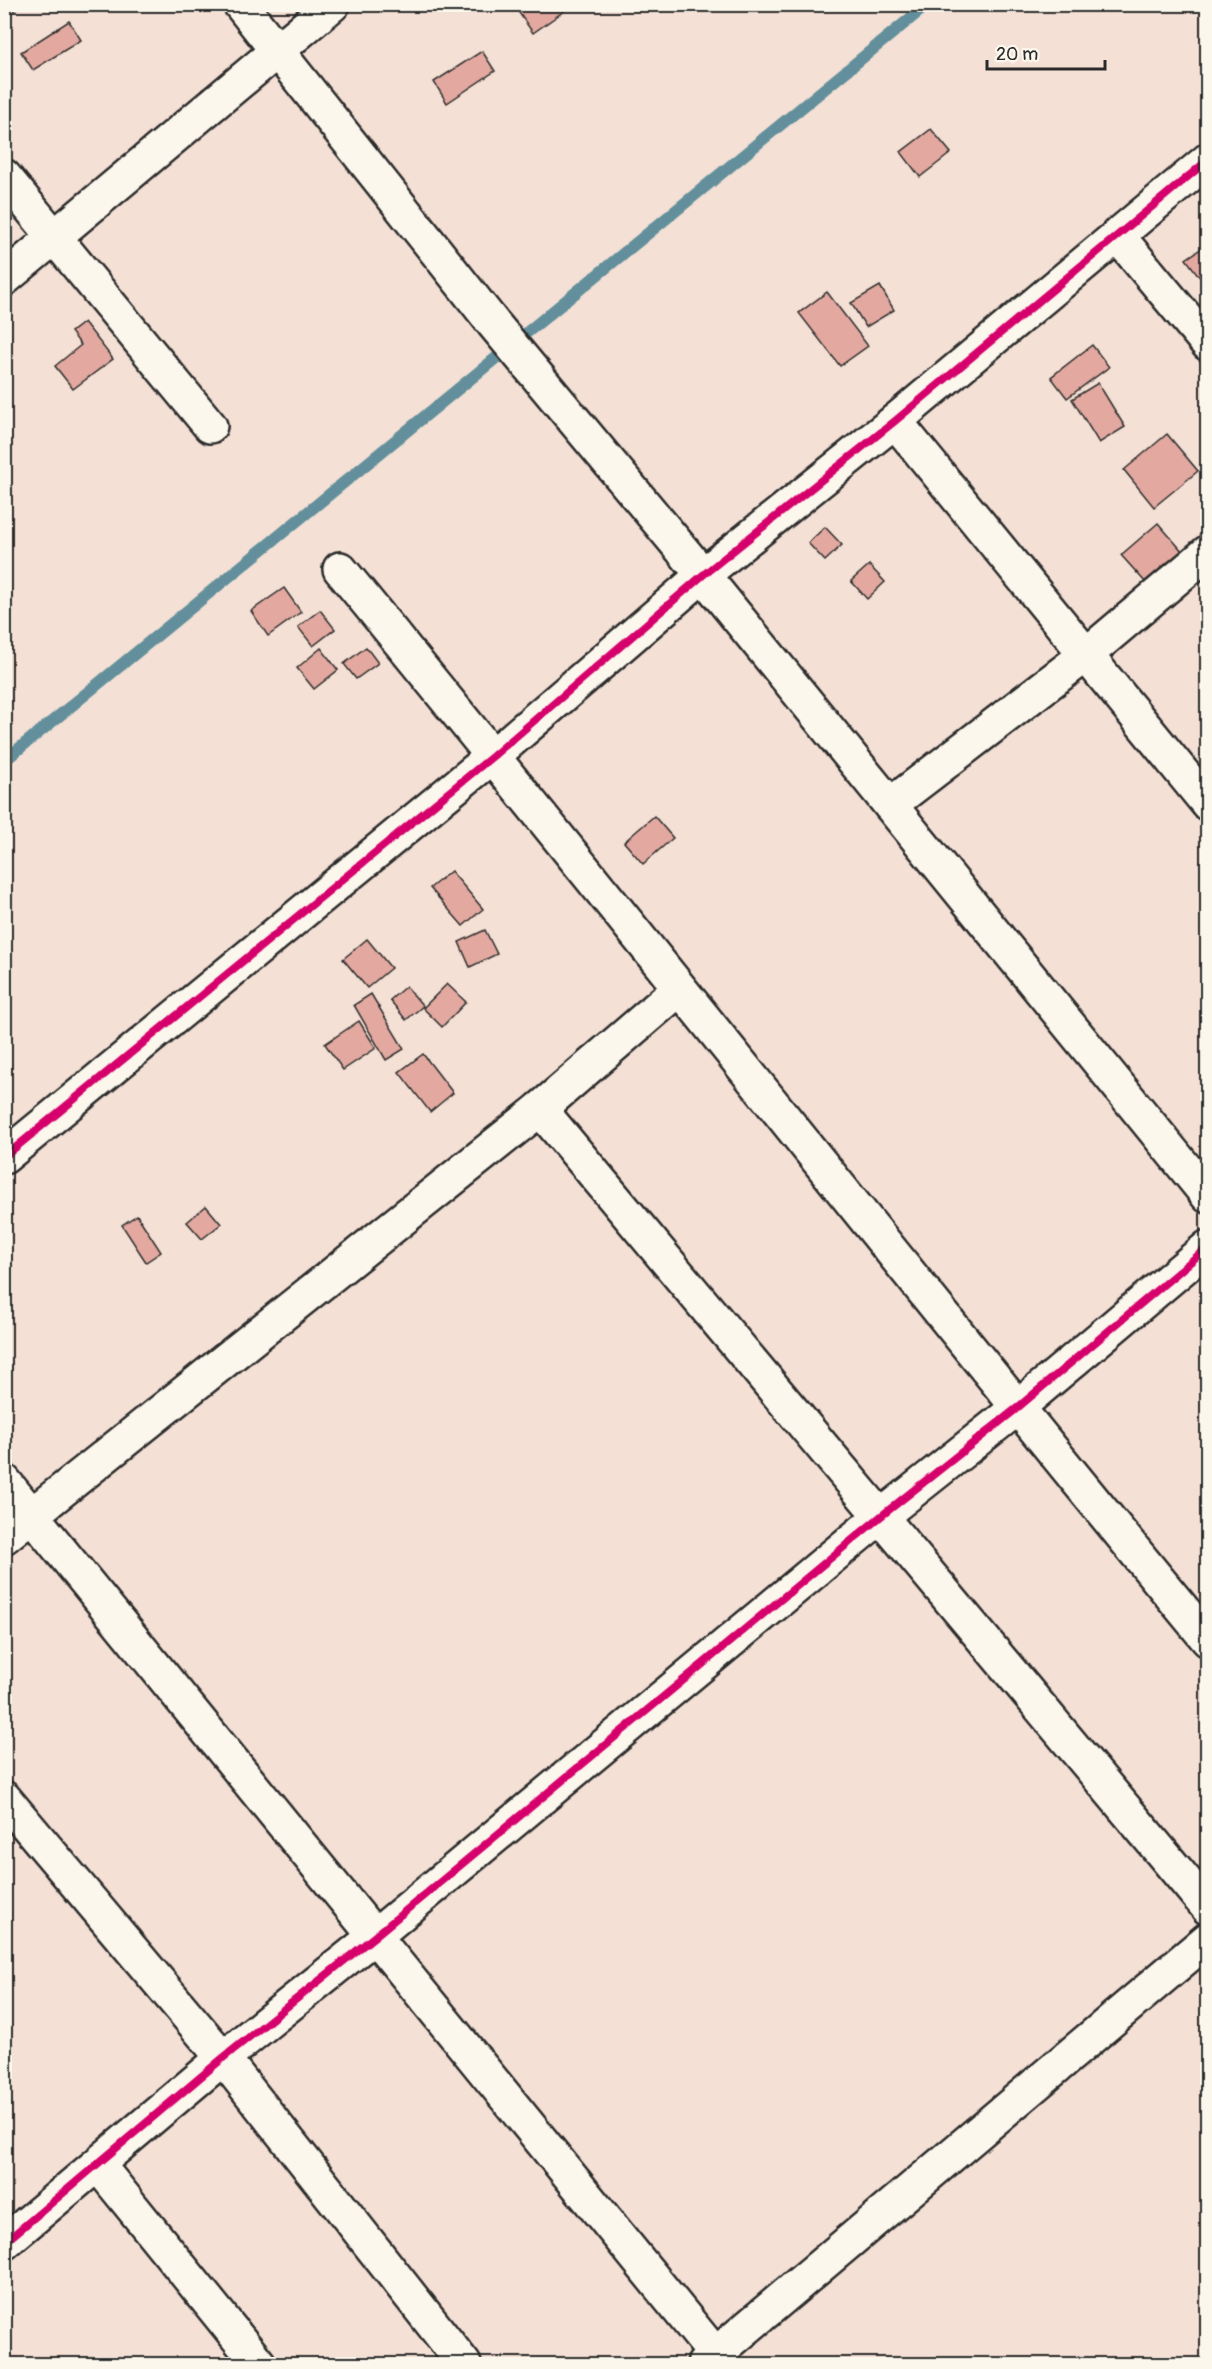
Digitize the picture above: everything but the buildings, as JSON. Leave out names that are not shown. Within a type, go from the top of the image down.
[{"type":"street","points":[[240,4],[531,370],[703,575],[1208,1196]]},
{"type":"street","points":[[4,279],[333,4]]},
{"type":"street","points":[[4,1157],[493,756],[703,575],[895,421],[1208,160]]},
{"type":"street","points":[[4,176],[210,426]]},
{"type":"street","points":[[1117,235],[1208,344]]},
{"type":"street","points":[[895,421],[1208,804]]},
{"type":"street","points":[[890,805],[1087,654],[1208,552]]},
{"type":"street","points":[[340,569],[493,756],[678,990],[1016,1408],[1208,1640]]},
{"type":"street","points":[[4,1537],[540,1109],[678,990]]},
{"type":"street","points":[[540,1109],[1208,1908]]},
{"type":"street","points":[[4,2243],[223,2058],[375,1936],[1208,1247]]},
{"type":"street","points":[[4,1481],[375,1936],[714,2361],[1208,1939]]},
{"type":"street","points":[[4,1798],[223,2058],[464,2364]]},
{"type":"street","points":[[98,2165],[259,2364]]},
{"type":"waterway","points":[[4,761],[928,4]]},
{"type":"cycle path","points":[[4,1157],[493,756],[703,575],[895,421],[1208,160]]},
{"type":"cycle path","points":[[4,2243],[223,2058],[375,1936],[880,1517],[1016,1409],[1208,1247]]}]
